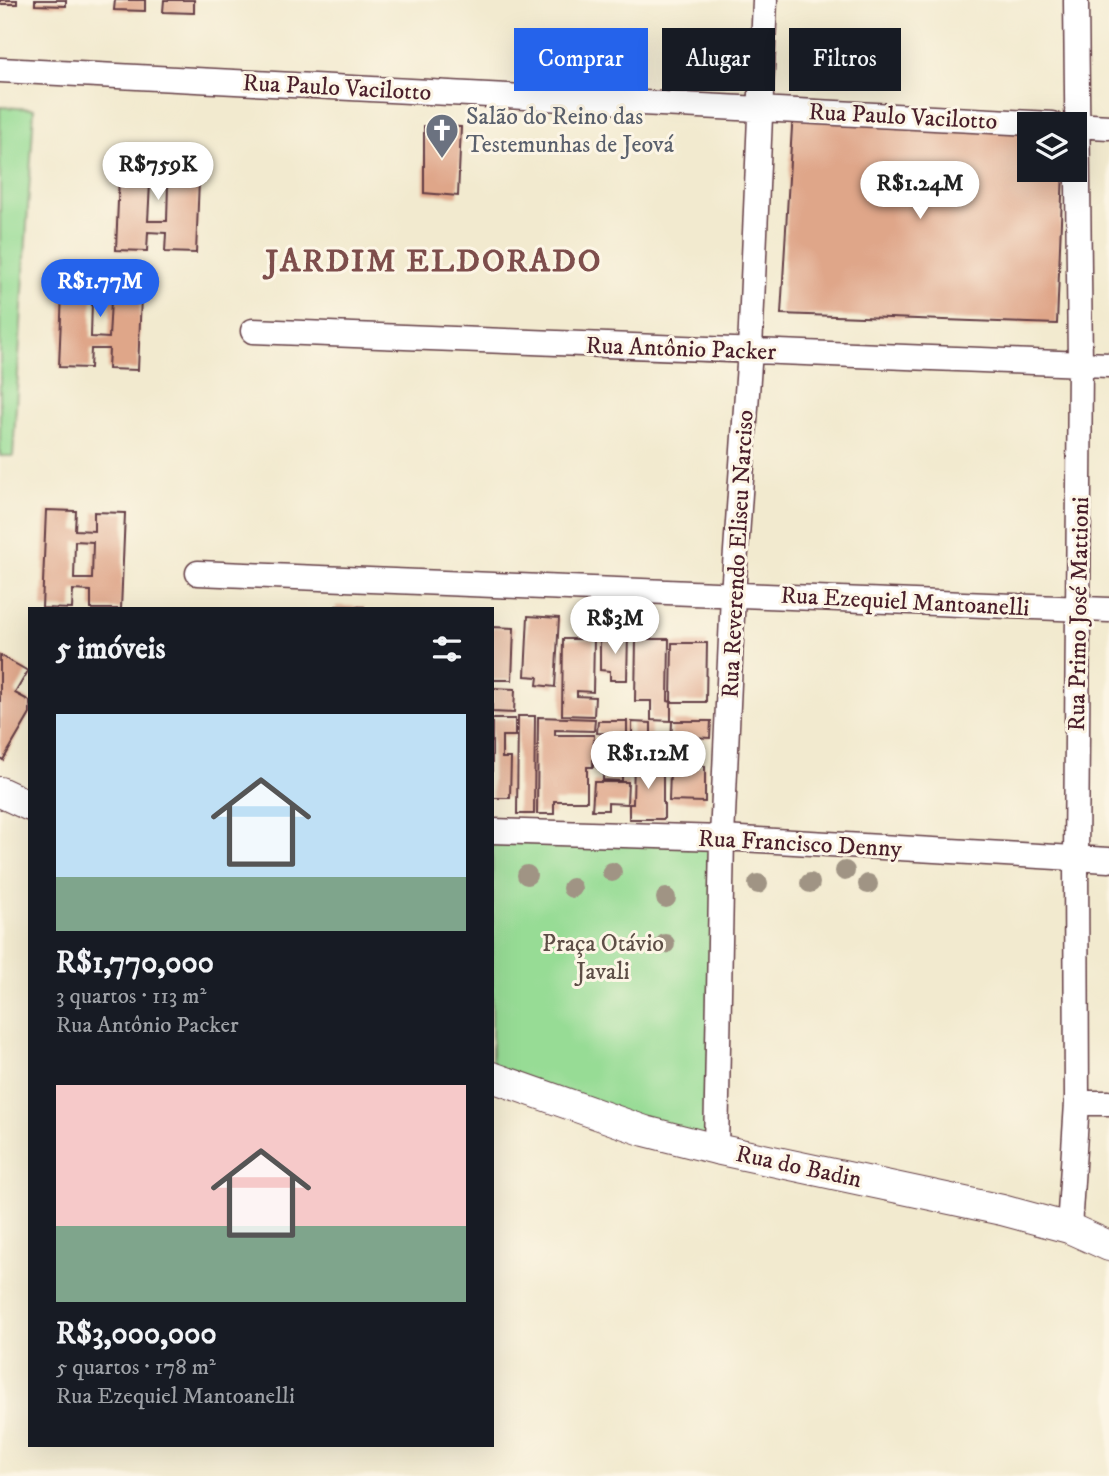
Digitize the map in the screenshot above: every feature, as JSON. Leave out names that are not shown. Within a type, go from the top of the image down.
[{"type":"main road","points":[[0,792],[28,805]]},
{"type":"main road","name":"Rua do Badin","points":[[494,1078],[645,1131],[716,1149],[1002,1210],[1069,1228],[1109,1246]]},
{"type":"street","name":"Rua Reverendo Eliseu Narciso","points":[[716,1149],[722,838],[733,594],[750,350],[765,0]]},
{"type":"street","name":"Rua Primo José Mattioni","points":[[1075,112],[1076,0]]},
{"type":"street","name":"Rua Paulo Vacilotto","points":[[0,70],[1017,122]]},
{"type":"street","points":[[1087,126],[1109,127]]},
{"type":"street","name":"Rua Primo José Mattioni","points":[[1069,1228],[1077,1103],[1080,365],[1076,182]]},
{"type":"street","name":"Rua Antônio Packer","points":[[253,331],[1109,366]]},
{"type":"street","name":"Rua Ezequiel Mantoanelli","points":[[198,573],[1109,610]]},
{"type":"street","name":"Rua Francisco Denny","points":[[494,831],[722,838],[1109,860]]},
{"type":"street","points":[[1077,1103],[1109,1103]]},
{"type":"green space","points":[[0,107],[34,109],[13,456],[0,456]]},
{"type":"green space","name":"Praça Otávio Javali","points":[[494,832],[715,838],[711,1141],[494,1077]]},
{"type":"building","points":[[0,0],[17,0],[17,4],[0,4]]},
{"type":"building","points":[[35,0],[66,0],[66,6],[35,5]]},
{"type":"building","points":[[115,0],[145,0],[145,11],[114,10]]},
{"type":"building","points":[[164,0],[194,0],[194,13],[163,12]]},
{"type":"building","points":[[793,110],[1017,122],[1017,182],[1063,182],[1057,324],[781,314]]},
{"type":"building","name":"Salão do Reino das Testemunhas de Jeová","points":[[424,126],[461,127],[458,196],[424,193]]},
{"type":"building","points":[[120,152],[151,153],[150,172],[168,173],[169,154],[200,155],[196,253],[165,252],[166,233],[148,232],[147,251],[116,250]],"holes":[[[150,183],[168,184],[167,221],[148,221]]]},
{"type":"building","points":[[63,268],[94,269],[93,289],[111,289],[112,270],[142,271],[138,370],[108,369],[109,349],[91,349],[90,368],[59,367]],"holes":[[[92,300],[111,300],[109,338],[91,337]]]},
{"type":"building","points":[[46,510],[76,511],[75,530],[94,531],[94,512],[125,513],[121,607],[91,607],[91,591],[73,590],[72,607],[42,607]],"holes":[[[75,541],[93,542],[92,579],[74,579]]]},
{"type":"building","points":[[528,616],[559,618],[555,687],[537,685],[538,677],[525,676]]},
{"type":"building","points":[[494,627],[514,628],[512,680],[494,680]]},
{"type":"building","points":[[610,632],[628,633],[627,680],[610,680],[610,671],[600,670],[600,639],[610,639]]},
{"type":"building","points":[[563,639],[594,639],[593,692],[577,691],[577,696],[595,697],[594,716],[562,715]]},
{"type":"building","points":[[636,639],[669,639],[668,701],[671,702],[671,721],[651,720],[651,701],[635,701]]},
{"type":"building","points":[[672,643],[707,643],[706,702],[671,702]]},
{"type":"building","points":[[0,655],[28,671],[15,693],[28,700],[28,717],[3,760],[0,758]]},
{"type":"building","points":[[494,688],[515,689],[514,713],[494,712]]},
{"type":"building","points":[[518,716],[535,716],[534,814],[517,814]]},
{"type":"building","points":[[538,717],[595,719],[594,731],[555,730],[555,735],[594,735],[593,767],[587,767],[587,801],[554,801],[554,814],[537,814]]},
{"type":"building","points":[[494,719],[515,719],[515,736],[502,736],[502,758],[511,758],[510,798],[494,798]]},
{"type":"building","points":[[598,721],[627,721],[627,734],[597,733]]},
{"type":"building","points":[[672,721],[711,721],[710,738],[692,737],[692,748],[671,748]]},
{"type":"building","points":[[632,722],[651,723],[651,738],[632,737]]},
{"type":"building","points":[[604,739],[622,739],[622,781],[603,780]]},
{"type":"building","points":[[634,760],[663,760],[664,819],[629,819],[629,804],[633,804]]},
{"type":"building","points":[[686,765],[705,766],[705,802],[669,801],[670,772],[686,772]]},
{"type":"building","points":[[594,782],[628,782],[627,804],[608,803],[608,810],[592,810]]},
{"type":"place","name":"Salão do Reino das Testemunhas de Jeová","points":[[442,160]]},
{"type":"district","name":"JARDIM ELDORADO","points":[[434,260]]}]
